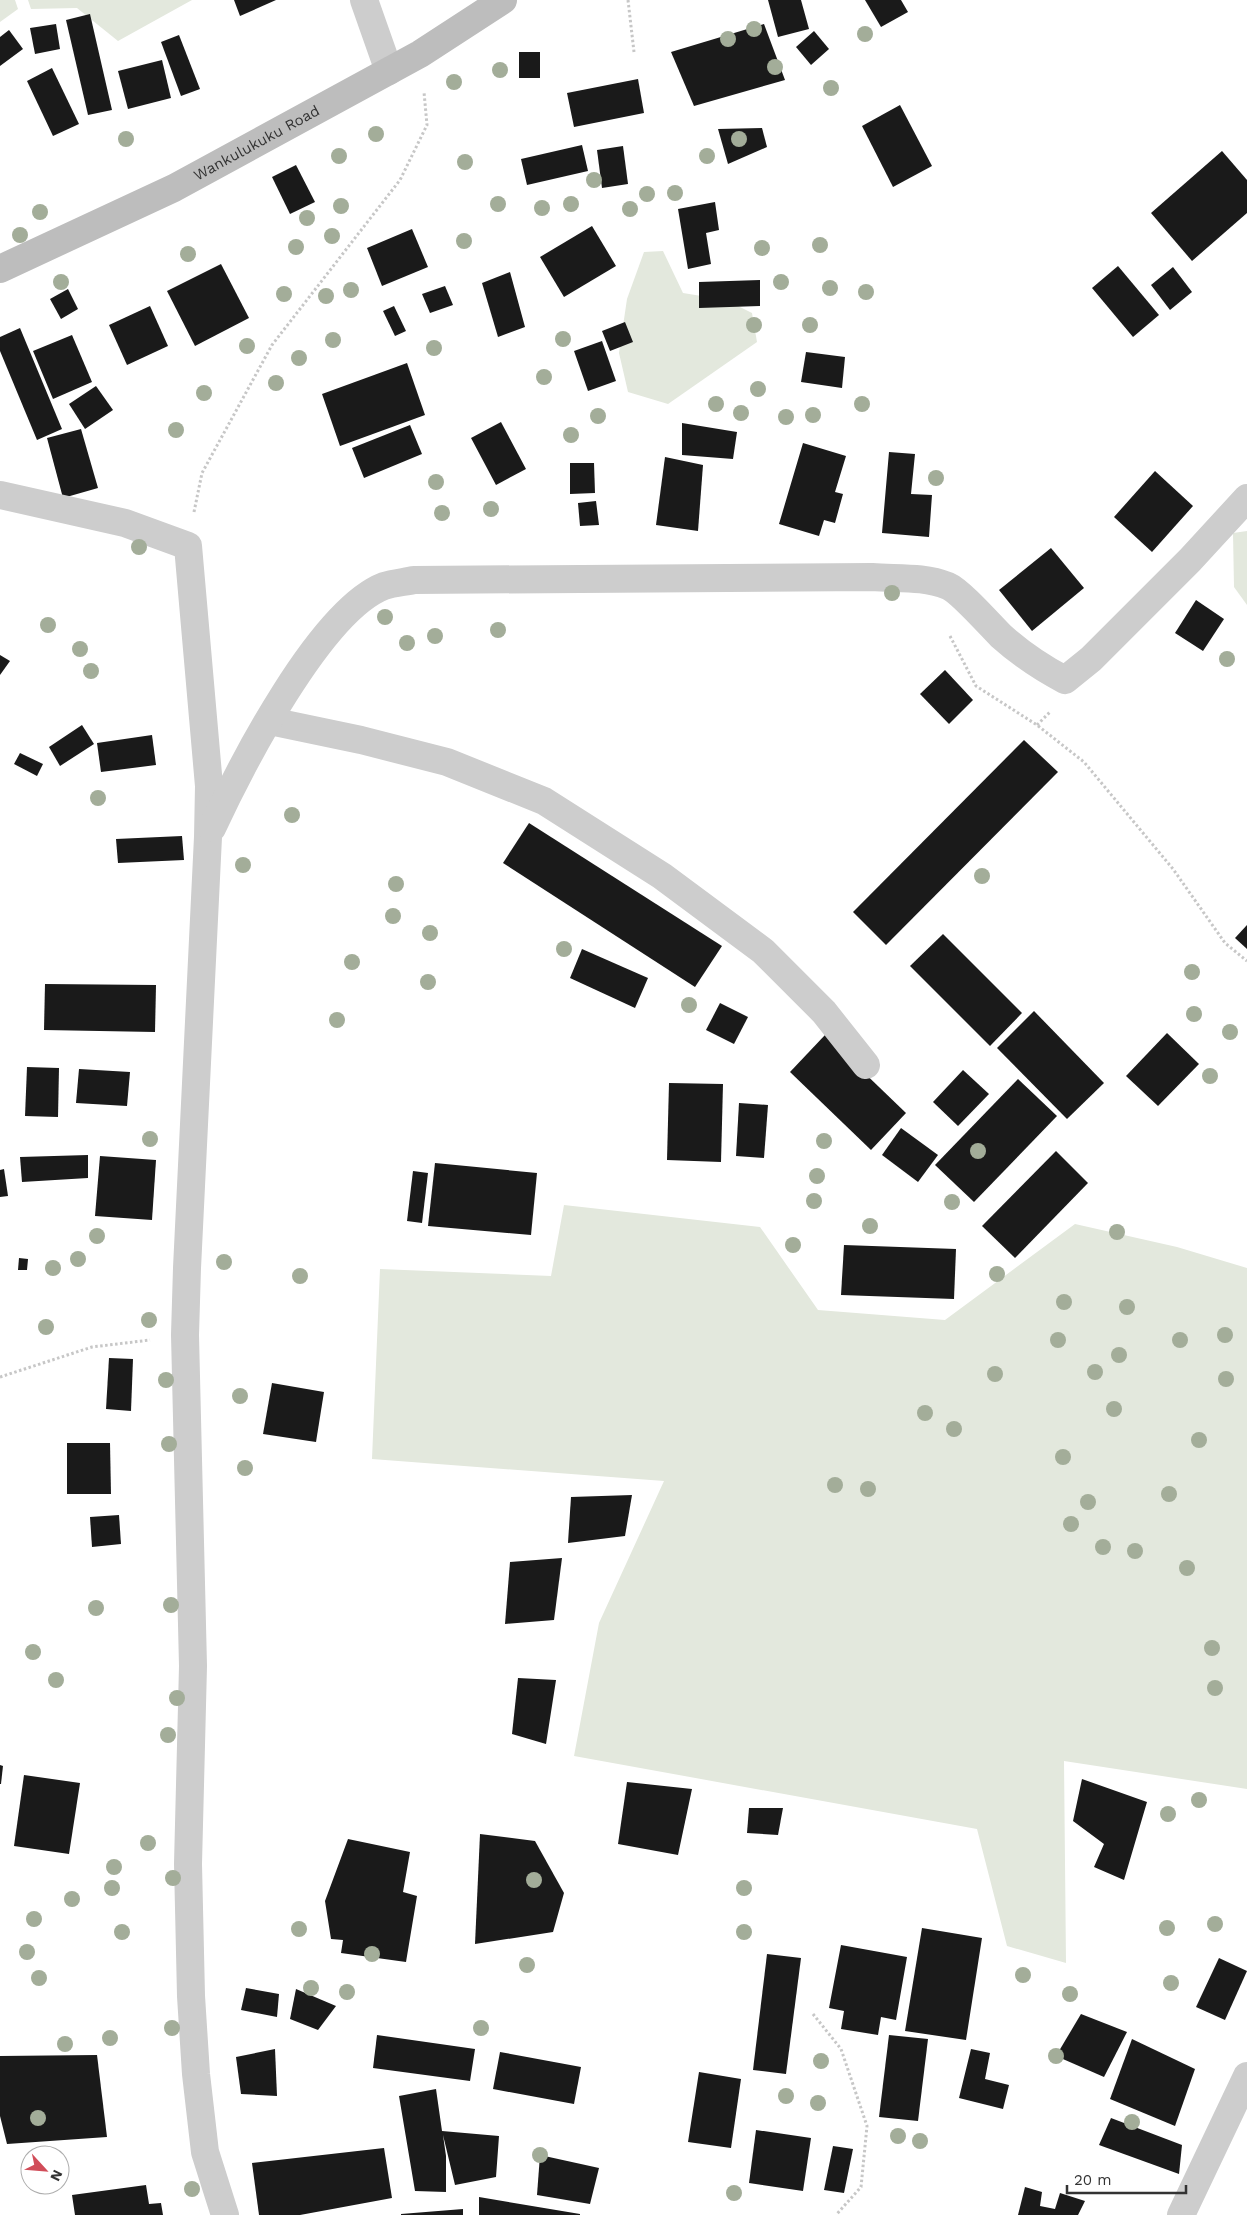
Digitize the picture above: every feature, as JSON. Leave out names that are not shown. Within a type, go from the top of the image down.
[{"type":"main road","name":"Wankulukuku Road","points":[[0,269],[174,188],[420,54],[503,0]]},
{"type":"street","points":[[364,0],[390,71]]},
{"type":"street","points":[[0,495],[125,522],[188,546],[209,786],[185,1335],[193,1666],[188,1864],[191,1996],[196,2074],[205,2152],[225,2215]]},
{"type":"street","points":[[208,837],[230,789],[305,664],[340,619],[364,598],[384,586],[414,580],[842,577],[902,580],[920,578],[950,586],[1002,637],[1041,668],[1064,680],[1091,659],[1190,560],[1247,498]]},
{"type":"street","points":[[270,721],[361,740],[447,762],[544,801],[662,876],[763,951],[824,1012],[866,1065]]},
{"type":"street","points":[[1181,2215],[1247,2076]]},
{"type":"path","points":[[628,0],[634,52]]},
{"type":"path","points":[[188,546],[202,473],[272,345],[400,180],[427,125],[420,54]]},
{"type":"path","points":[[946,628],[976,686],[1038,725],[1084,762],[1173,869],[1225,943],[1247,961]]},
{"type":"path","points":[[0,1378],[92,1347],[185,1335]]},
{"type":"path","points":[[813,2014],[841,2049],[867,2126],[861,2187],[836,2215]]},
{"type":"shaded area","points":[[0,0],[15,0],[18,9],[0,22]]},
{"type":"shaded area","points":[[28,0],[192,0],[118,41],[77,8],[31,9]]},
{"type":"shaded area","points":[[663,251],[683,293],[726,300],[752,313],[757,342],[668,404],[628,392],[619,353],[627,299],[644,252]]},
{"type":"shaded area","points":[[1247,531],[1247,605],[1234,587],[1233,533]]},
{"type":"shaded area","points":[[564,1205],[760,1227],[818,1310],[945,1320],[1075,1224],[1177,1247],[1247,1268],[1247,1789],[1064,1761],[1066,1963],[1007,1946],[977,1829],[574,1756],[599,1623],[664,1481],[372,1459],[380,1269],[551,1276]]},
{"type":"building","points":[[234,0],[276,0],[240,16]]},
{"type":"building","points":[[768,0],[801,0],[809,29],[778,37]]},
{"type":"building","points":[[865,0],[901,0],[908,12],[881,27]]},
{"type":"building","points":[[90,14],[112,110],[88,115],[66,20]]},
{"type":"building","points":[[56,24],[60,49],[35,54],[30,28]]},
{"type":"building","points":[[764,24],[785,80],[694,106],[671,52]]},
{"type":"building","points":[[9,30],[23,49],[0,66],[0,37]]},
{"type":"building","points":[[814,31],[829,49],[811,65],[796,47]]},
{"type":"building","points":[[179,35],[200,89],[181,96],[161,42]]},
{"type":"building","points":[[519,52],[540,52],[540,78],[519,78]]},
{"type":"building","points":[[162,60],[171,98],[128,109],[118,71]]},
{"type":"building","points":[[52,68],[79,124],[53,136],[27,81]]},
{"type":"building","points":[[638,79],[644,113],[574,127],[567,93]]},
{"type":"building","points":[[900,105],[932,166],[893,187],[862,126]]},
{"type":"building","points":[[762,128],[767,147],[728,164],[718,129]]},
{"type":"building","points":[[582,145],[588,171],[527,185],[521,159]]},
{"type":"building","points":[[623,146],[628,184],[602,188],[597,150]]},
{"type":"building","points":[[1222,151],[1247,180],[1247,213],[1192,261],[1151,213]]},
{"type":"building","points":[[296,165],[315,202],[290,214],[272,177]]},
{"type":"building","points":[[715,202],[719,230],[706,233],[711,264],[688,269],[678,209]]},
{"type":"building","points":[[592,226],[616,266],[564,297],[540,257]]},
{"type":"building","points":[[412,229],[428,267],[382,286],[367,248]]},
{"type":"building","points":[[221,264],[249,318],[195,346],[167,291]]},
{"type":"building","points":[[1118,266],[1159,315],[1133,337],[1092,288]]},
{"type":"building","points":[[1173,267],[1192,292],[1170,310],[1151,285]]},
{"type":"building","points":[[510,272],[525,327],[498,337],[482,283]]},
{"type":"building","points":[[760,280],[760,306],[699,308],[699,282]]},
{"type":"building","points":[[445,286],[453,305],[430,313],[422,294]]},
{"type":"building","points":[[68,289],[78,309],[61,319],[50,299]]},
{"type":"building","points":[[150,306],[168,346],[127,365],[109,325]]},
{"type":"building","points":[[394,306],[406,331],[395,336],[383,311]]},
{"type":"building","points":[[625,322],[633,342],[610,351],[602,331]]},
{"type":"building","points":[[20,328],[62,429],[37,440],[0,351],[0,337]]},
{"type":"building","points":[[72,335],[92,382],[53,399],[33,351]]},
{"type":"building","points":[[602,341],[616,381],[588,391],[574,351]]},
{"type":"building","points":[[806,352],[845,357],[842,388],[801,382]]},
{"type":"building","points":[[407,363],[425,415],[340,446],[322,394]]},
{"type":"building","points":[[96,386],[113,410],[85,429],[69,404]]},
{"type":"building","points":[[501,422],[526,469],[496,485],[471,438]]},
{"type":"building","points":[[682,423],[737,432],[733,459],[682,455]]},
{"type":"building","points":[[410,425],[422,454],[364,478],[352,448]]},
{"type":"building","points":[[81,429],[98,488],[63,498],[47,438]]},
{"type":"building","points":[[803,443],[846,456],[835,492],[843,494],[835,523],[824,520],[819,536],[779,524]]},
{"type":"building","points":[[889,452],[915,454],[911,494],[932,495],[929,537],[882,533]]},
{"type":"building","points":[[665,457],[703,465],[698,531],[656,525]]},
{"type":"building","points":[[570,463],[594,463],[595,493],[570,494]]},
{"type":"building","points":[[1155,471],[1193,506],[1152,552],[1114,517]]},
{"type":"building","points":[[596,501],[599,525],[580,526],[578,503]]},
{"type":"building","points":[[1051,548],[1084,588],[1032,631],[999,590]]},
{"type":"building","points":[[1196,600],[1224,619],[1203,651],[1175,633]]},
{"type":"building","points":[[0,655],[10,661],[0,675]]},
{"type":"building","points":[[945,670],[973,700],[949,724],[920,694]]},
{"type":"building","points":[[82,725],[94,744],[60,766],[49,747]]},
{"type":"building","points":[[152,735],[156,765],[101,772],[97,743]]},
{"type":"building","points":[[1024,740],[1058,772],[886,945],[853,912]]},
{"type":"building","points":[[20,753],[43,764],[37,776],[14,764]]},
{"type":"building","points":[[529,823],[722,946],[695,987],[503,863]]},
{"type":"building","points":[[182,836],[184,860],[118,863],[116,839]]},
{"type":"building","points":[[1247,925],[1247,949],[1235,938]]},
{"type":"building","points":[[943,934],[1022,1013],[990,1046],[910,966]]},
{"type":"building","points":[[582,949],[648,978],[635,1008],[570,978]]},
{"type":"building","points":[[45,984],[156,985],[155,1032],[44,1030]]},
{"type":"building","points":[[720,1003],[748,1017],[734,1044],[706,1030]]},
{"type":"building","points":[[1034,1011],[1104,1083],[1067,1119],[997,1048]]},
{"type":"building","points":[[1167,1033],[1199,1064],[1158,1106],[1126,1076]]},
{"type":"building","points":[[825,1035],[906,1113],[871,1150],[790,1072]]},
{"type":"building","points":[[27,1067],[59,1068],[58,1117],[25,1116]]},
{"type":"building","points":[[79,1069],[130,1072],[127,1106],[76,1103]]},
{"type":"building","points":[[963,1070],[989,1094],[958,1126],[933,1102]]},
{"type":"building","points":[[1018,1079],[1057,1116],[974,1202],[935,1165]]},
{"type":"building","points":[[669,1083],[723,1084],[721,1162],[667,1160]]},
{"type":"building","points":[[739,1103],[768,1105],[764,1158],[736,1156]]},
{"type":"building","points":[[901,1128],[938,1155],[918,1182],[882,1155]]},
{"type":"building","points":[[1056,1151],[1088,1183],[1015,1258],[982,1226]]},
{"type":"building","points":[[88,1155],[88,1178],[22,1182],[20,1157]]},
{"type":"building","points":[[100,1156],[156,1160],[152,1220],[95,1216]]},
{"type":"building","points":[[435,1163],[537,1173],[531,1235],[428,1226]]},
{"type":"building","points":[[4,1169],[8,1196],[0,1197],[0,1170]]},
{"type":"building","points":[[413,1171],[428,1173],[422,1223],[407,1221]]},
{"type":"building","points":[[844,1245],[956,1249],[954,1299],[841,1295]]},
{"type":"building","points":[[19,1258],[28,1259],[27,1270],[18,1270]]},
{"type":"building","points":[[109,1358],[133,1359],[131,1411],[106,1409]]},
{"type":"building","points":[[272,1383],[324,1392],[316,1442],[263,1434]]},
{"type":"building","points":[[67,1443],[110,1443],[111,1494],[67,1494]]},
{"type":"building","points":[[632,1495],[625,1536],[568,1543],[571,1497]]},
{"type":"building","points":[[119,1515],[121,1544],[92,1547],[90,1517]]},
{"type":"building","points":[[562,1558],[554,1620],[505,1624],[510,1562]]},
{"type":"building","points":[[518,1678],[556,1680],[546,1744],[512,1734]]},
{"type":"building","points":[[0,1765],[3,1766],[1,1784],[0,1784]]},
{"type":"building","points":[[24,1775],[80,1783],[69,1854],[14,1846]]},
{"type":"building","points":[[1082,1779],[1147,1802],[1124,1880],[1094,1867],[1104,1844],[1073,1821]]},
{"type":"building","points":[[627,1782],[692,1789],[678,1855],[618,1844]]},
{"type":"building","points":[[749,1808],[783,1808],[778,1835],[747,1833]]},
{"type":"building","points":[[480,1834],[535,1841],[564,1893],[553,1932],[475,1944]]},
{"type":"building","points":[[348,1839],[410,1852],[403,1892],[417,1896],[406,1962],[341,1953],[343,1940],[331,1939],[325,1901]]},
{"type":"building","points":[[922,1928],[982,1938],[966,2040],[905,2031]]},
{"type":"building","points":[[841,1945],[907,1957],[896,2020],[881,2017],[878,2035],[841,2029],[844,2011],[829,2008]]},
{"type":"building","points":[[767,1954],[801,1958],[786,2074],[753,2070]]},
{"type":"building","points":[[1219,1958],[1247,1971],[1225,2020],[1196,2007]]},
{"type":"building","points":[[246,1988],[279,1994],[277,2017],[241,2010]]},
{"type":"building","points":[[296,1989],[336,2006],[318,2030],[290,2019]]},
{"type":"building","points":[[1081,2014],[1127,2032],[1104,2077],[1056,2056]]},
{"type":"building","points":[[377,2035],[475,2049],[470,2081],[373,2068]]},
{"type":"building","points":[[889,2035],[928,2039],[918,2121],[879,2117]]},
{"type":"building","points":[[1132,2039],[1195,2069],[1175,2126],[1110,2099]]},
{"type":"building","points":[[275,2049],[277,2096],[241,2094],[236,2057]]},
{"type":"building","points":[[971,2049],[990,2053],[985,2079],[1009,2085],[1003,2109],[959,2098]]},
{"type":"building","points":[[500,2052],[581,2067],[574,2104],[493,2089]]},
{"type":"building","points":[[97,2055],[107,2137],[7,2144],[0,2116],[0,2056]]},
{"type":"building","points":[[699,2072],[741,2079],[731,2148],[688,2142]]},
{"type":"building","points":[[436,2089],[442,2131],[499,2136],[496,2177],[455,2185],[443,2135],[446,2156],[446,2192],[415,2191],[399,2096]]},
{"type":"building","points":[[1111,2118],[1182,2145],[1179,2174],[1099,2145]]},
{"type":"building","points":[[756,2130],[811,2138],[803,2191],[749,2183]]},
{"type":"building","points":[[833,2146],[853,2149],[844,2193],[824,2190]]},
{"type":"building","points":[[384,2148],[392,2198],[300,2215],[259,2215],[252,2163]]},
{"type":"building","points":[[540,2155],[599,2168],[590,2204],[537,2195]]},
{"type":"building","points":[[146,2185],[149,2204],[161,2203],[163,2215],[75,2215],[72,2195]]},
{"type":"building","points":[[1025,2187],[1042,2192],[1040,2206],[1055,2209],[1060,2193],[1085,2201],[1078,2215],[1018,2215]]},
{"type":"building","points":[[479,2197],[580,2214],[580,2215],[479,2215]]},
{"type":"building","points":[[463,2209],[463,2215],[401,2215],[401,2214]]}]
